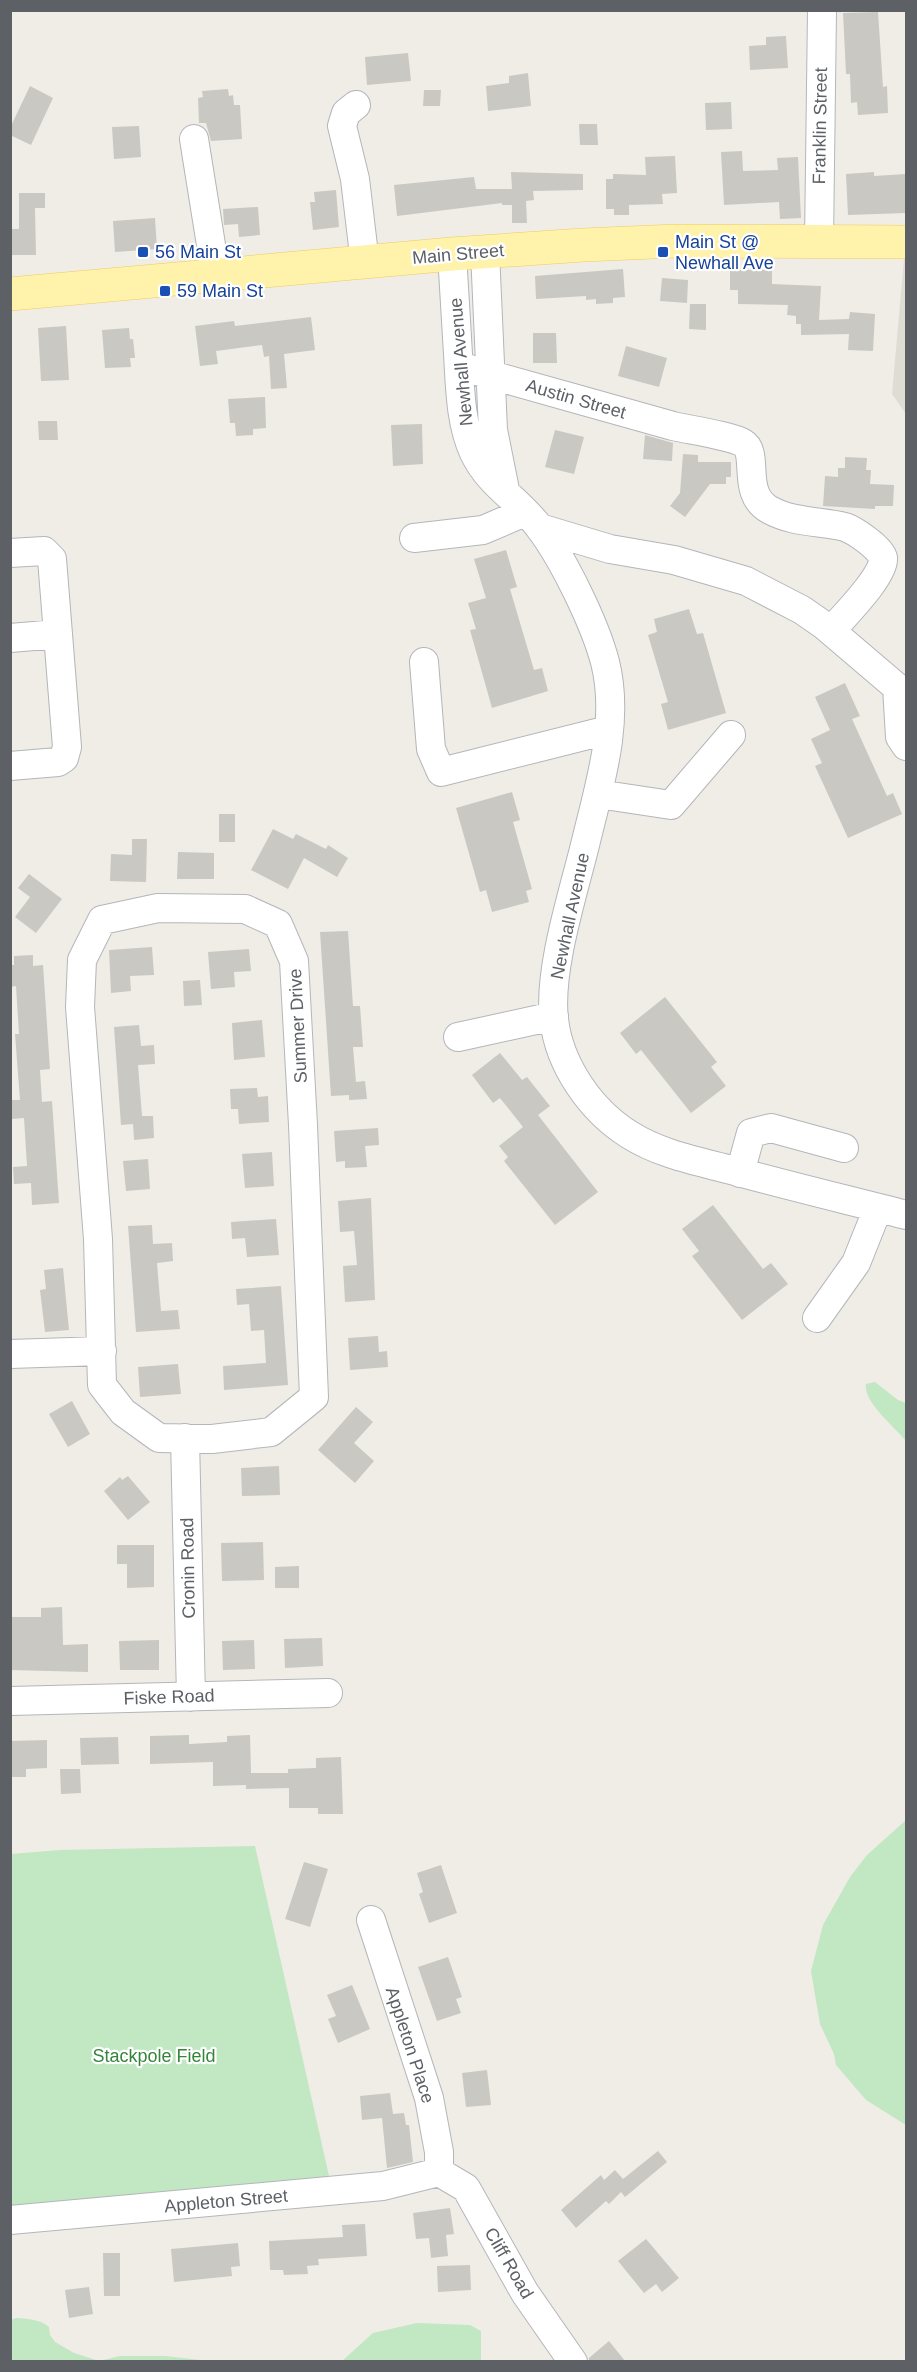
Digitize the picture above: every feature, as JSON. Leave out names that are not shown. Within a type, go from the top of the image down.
[{"type":"main road","name":"Main Street","points":[[10,294],[485,252],[676,241],[906,242]]},
{"type":"street","name":"Franklin Street","points":[[819,242],[822,10]]},
{"type":"street","points":[[356,105],[346,113],[342,126],[355,179],[364,263]]},
{"type":"street","points":[[194,139],[216,276]]},
{"type":"street","name":"Newhall Avenue","points":[[485,252],[493,430],[506,492]]},
{"type":"street","name":"Newhall Avenue","points":[[452,254],[461,398],[468,437],[484,469],[498,488],[506,492],[532,520],[566,572],[604,659],[609,681],[609,730],[597,794],[555,976],[554,1016],[557,1036],[578,1082],[595,1106],[613,1124],[658,1149],[740,1173],[906,1215]]},
{"type":"street","name":"Austin Street","points":[[459,366],[693,431],[742,442],[749,448],[753,488],[758,501],[769,510],[790,518],[848,528],[877,548],[883,557],[882,566],[873,581],[831,631]]},
{"type":"street","points":[[414,538],[483,530],[532,520]]},
{"type":"street","name":"Newhall Avenue","points":[[532,520],[614,550],[674,560],[746,581],[802,610],[831,631],[902,691]]},
{"type":"street","points":[[566,572],[614,550]]},
{"type":"street","points":[[10,553],[44,551],[51,556],[67,747],[66,754],[58,762],[11,762]]},
{"type":"street","points":[[10,638],[58,634]]},
{"type":"street","points":[[424,662],[431,749],[441,772],[609,730]]},
{"type":"street","points":[[902,691],[900,736],[906,746]]},
{"type":"street","points":[[597,794],[670,805],[731,735]]},
{"type":"street","name":"Summer Drive","points":[[158,908],[245,909],[278,924],[294,961],[314,1397],[271,1432],[212,1439],[159,1438],[123,1412],[102,1385],[102,1351],[98,1239],[80,1007],[82,960],[102,920],[158,908]]},
{"type":"street","points":[[458,1037],[554,1016]]},
{"type":"street","points":[[740,1173],[751,1133],[771,1128],[844,1148]]},
{"type":"street","points":[[817,1318],[856,1263],[878,1208]]},
{"type":"street","points":[[10,1354],[102,1351]]},
{"type":"street","name":"Cronin Road","points":[[185,1438],[191,1697]]},
{"type":"street","name":"Fiske Road","points":[[10,1701],[328,1693]]},
{"type":"street","name":"Appleton Place","points":[[371,1920],[429,2098],[439,2152],[439,2172]]},
{"type":"street","name":"Appleton Street","points":[[10,2220],[383,2186],[439,2172]]},
{"type":"street","name":"Cliff Road","points":[[439,2172],[466,2188],[525,2293],[573,2361]]},
{"type":"shaded area","points":[[906,248],[906,414],[892,394]]},
{"type":"green space","points":[[875,1382],[898,1400],[906,1403],[906,1441],[869,1399],[866,1384]]},
{"type":"green space","points":[[906,1820],[906,2125],[866,2100],[836,2065],[834,2054],[820,2024],[811,1971],[823,1925],[850,1877],[867,1855]]},
{"type":"green space","name":"Stackpole Field","points":[[255,1846],[331,2185],[11,2213],[11,1854],[60,1850]]},
{"type":"green space","points":[[16,2318],[41,2322],[49,2327],[50,2335],[55,2342],[74,2353],[99,2361],[11,2361],[11,2320]]},
{"type":"green space","points":[[417,2323],[470,2325],[481,2331],[481,2361],[342,2361],[373,2333]]},
{"type":"green space","points":[[120,2356],[165,2356],[209,2361],[99,2361]]},
{"type":"building","points":[[878,12],[883,87],[887,86],[888,113],[858,115],[857,102],[851,103],[850,74],[846,74],[843,13]]},
{"type":"building","points":[[786,36],[788,68],[750,70],[749,46],[766,45],[766,37]]},
{"type":"building","points":[[408,53],[411,81],[367,85],[365,57]]},
{"type":"building","points":[[528,73],[531,106],[488,111],[486,86],[509,83],[509,76]]},
{"type":"building","points":[[30,86],[53,98],[31,145],[10,135],[10,128]]},
{"type":"building","points":[[228,89],[229,96],[233,95],[234,105],[240,105],[242,139],[211,141],[206,123],[199,123],[198,98],[203,97],[202,91]]},
{"type":"building","points":[[424,90],[441,90],[440,106],[423,106]]},
{"type":"building","points":[[731,102],[732,129],[706,130],[705,103]]},
{"type":"building","points":[[579,124],[597,124],[598,145],[580,145]]},
{"type":"building","points":[[139,126],[141,157],[114,159],[112,127]]},
{"type":"building","points":[[742,151],[743,171],[778,170],[777,158],[798,157],[801,218],[780,219],[779,202],[724,205],[721,152]]},
{"type":"building","points":[[675,156],[677,193],[662,194],[663,204],[629,205],[629,215],[614,215],[614,209],[606,209],[606,179],[613,179],[613,174],[646,175],[645,157]]},
{"type":"building","points":[[511,172],[583,174],[583,190],[533,191],[534,200],[526,201],[527,223],[512,223],[512,205],[502,205],[502,203],[397,216],[394,185],[474,177],[476,189],[512,189]]},
{"type":"building","points":[[874,172],[874,176],[906,174],[906,213],[848,215],[846,174]]},
{"type":"building","points":[[336,190],[339,227],[313,230],[310,202],[315,202],[314,192]]},
{"type":"building","points":[[19,193],[45,193],[45,208],[35,208],[36,255],[10,255],[10,229],[19,229]]},
{"type":"building","points":[[258,207],[260,235],[239,237],[238,224],[224,225],[223,209]]},
{"type":"building","points":[[155,218],[157,249],[115,252],[113,221]]},
{"type":"building","points":[[623,269],[625,297],[613,298],[613,303],[596,304],[596,299],[586,300],[586,296],[536,299],[535,276]]},
{"type":"building","points":[[730,270],[772,270],[772,284],[821,286],[819,320],[849,319],[850,312],[875,314],[873,351],[848,350],[849,334],[801,335],[801,324],[796,324],[796,316],[787,315],[788,305],[738,304],[738,290],[730,290]]},
{"type":"building","points":[[662,278],[688,280],[687,303],[660,301]]},
{"type":"building","points":[[690,304],[706,304],[706,330],[689,329]]},
{"type":"building","points":[[311,317],[315,350],[284,354],[287,388],[271,389],[269,356],[264,357],[262,345],[216,351],[218,364],[200,366],[195,326],[234,321],[235,326]]},
{"type":"building","points":[[66,326],[69,380],[41,381],[38,328]]},
{"type":"building","points":[[129,328],[135,358],[130,358],[131,367],[105,368],[102,330]]},
{"type":"building","points":[[533,333],[556,333],[557,363],[533,363]]},
{"type":"building","points":[[626,346],[667,358],[659,387],[618,376]]},
{"type":"building","points":[[265,397],[266,428],[253,429],[253,435],[236,436],[235,423],[230,423],[228,399]]},
{"type":"building","points":[[38,421],[57,421],[58,440],[39,440]]},
{"type":"building","points":[[422,424],[423,464],[393,466],[391,425]]},
{"type":"building","points":[[555,430],[584,437],[574,474],[545,467]]},
{"type":"building","points":[[645,435],[673,443],[672,461],[643,459]]},
{"type":"building","points":[[683,454],[698,455],[698,462],[731,462],[731,477],[726,477],[726,484],[710,484],[685,517],[670,506],[680,493]]},
{"type":"building","points":[[845,457],[867,458],[866,470],[871,470],[870,484],[894,485],[893,506],[875,506],[875,509],[823,506],[825,476],[838,477],[838,468],[845,468]]},
{"type":"building","points":[[506,550],[517,587],[510,589],[534,670],[542,668],[548,691],[492,708],[470,630],[476,629],[468,603],[486,598],[474,559]]},
{"type":"building","points":[[689,609],[697,634],[703,633],[726,713],[668,730],[661,704],[668,702],[648,635],[657,632],[654,619]]},
{"type":"building","points":[[845,683],[860,716],[852,719],[887,796],[893,793],[902,814],[848,838],[815,766],[822,763],[811,739],[830,730],[815,697]]},
{"type":"building","points":[[512,792],[520,820],[513,822],[532,889],[526,891],[529,902],[492,912],[486,890],[480,892],[456,808]]},
{"type":"building","points":[[219,814],[235,814],[235,842],[219,842]]},
{"type":"building","points":[[273,829],[293,839],[296,834],[326,849],[328,845],[348,858],[337,877],[304,858],[288,889],[251,870]]},
{"type":"building","points":[[132,839],[147,839],[146,882],[110,881],[111,854],[132,855]]},
{"type":"building","points":[[178,852],[214,853],[214,879],[177,879]]},
{"type":"building","points":[[29,874],[62,899],[36,933],[15,917],[30,897],[18,888]]},
{"type":"building","points":[[348,931],[353,1006],[360,1006],[363,1047],[353,1047],[356,1082],[365,1081],[367,1099],[349,1100],[349,1095],[331,1096],[320,932]]},
{"type":"building","points":[[152,947],[154,975],[130,976],[131,991],[111,993],[109,950]]},
{"type":"building","points":[[249,949],[251,971],[234,972],[235,987],[211,989],[208,952]]},
{"type":"building","points":[[33,955],[33,966],[43,965],[50,1069],[40,1070],[42,1102],[52,1101],[59,1203],[32,1205],[31,1183],[14,1184],[13,1167],[27,1166],[24,1118],[12,1119],[11,1100],[20,1100],[15,1034],[19,1034],[16,986],[10,987],[10,965],[14,965],[14,956]]},
{"type":"building","points":[[200,980],[202,1005],[184,1006],[183,981]]},
{"type":"building","points":[[665,997],[717,1062],[711,1067],[726,1086],[691,1113],[641,1050],[636,1054],[620,1033]]},
{"type":"building","points":[[262,1020],[265,1057],[234,1060],[232,1023]]},
{"type":"building","points":[[139,1025],[141,1046],[154,1045],[155,1064],[138,1065],[142,1116],[153,1116],[154,1138],[134,1140],[133,1124],[121,1125],[114,1027]]},
{"type":"building","points":[[500,1053],[522,1080],[527,1077],[550,1106],[538,1115],[598,1192],[555,1225],[504,1161],[508,1157],[499,1146],[523,1127],[500,1098],[493,1103],[472,1075]]},
{"type":"building","points":[[257,1088],[258,1097],[268,1096],[269,1122],[239,1124],[238,1109],[231,1109],[230,1089]]},
{"type":"building","points":[[378,1128],[379,1145],[365,1146],[367,1167],[345,1168],[345,1161],[336,1162],[334,1131]]},
{"type":"building","points":[[272,1152],[274,1186],[245,1188],[242,1154]]},
{"type":"building","points":[[148,1159],[150,1189],[126,1191],[123,1161]]},
{"type":"building","points":[[371,1198],[375,1300],[345,1302],[343,1266],[357,1265],[354,1231],[340,1232],[338,1201]]},
{"type":"building","points":[[713,1205],[763,1269],[771,1263],[788,1284],[742,1320],[692,1256],[699,1251],[682,1229]]},
{"type":"building","points":[[276,1219],[279,1255],[247,1257],[245,1238],[232,1239],[231,1222]]},
{"type":"building","points":[[152,1225],[153,1244],[172,1243],[173,1261],[157,1263],[161,1311],[178,1310],[180,1329],[136,1332],[128,1226]]},
{"type":"building","points":[[63,1268],[69,1330],[45,1332],[40,1290],[46,1289],[44,1270]]},
{"type":"building","points":[[281,1286],[288,1385],[224,1390],[223,1366],[266,1363],[264,1330],[251,1331],[249,1304],[237,1305],[236,1289]]},
{"type":"building","points":[[378,1336],[379,1352],[387,1351],[388,1367],[350,1370],[348,1338]]},
{"type":"building","points":[[178,1364],[181,1394],[140,1397],[138,1367]]},
{"type":"building","points":[[72,1401],[90,1434],[68,1447],[49,1414]]},
{"type":"building","points":[[356,1407],[373,1422],[354,1443],[374,1461],[355,1483],[318,1450]]},
{"type":"building","points":[[279,1466],[280,1495],[242,1496],[241,1468]]},
{"type":"building","points":[[128,1476],[150,1502],[128,1520],[104,1491],[120,1477],[122,1480]]},
{"type":"building","points":[[263,1542],[264,1580],[222,1581],[221,1543]]},
{"type":"building","points":[[117,1545],[154,1545],[154,1587],[127,1588],[127,1564],[117,1564]]},
{"type":"building","points":[[299,1566],[299,1588],[275,1588],[275,1567]]},
{"type":"building","points":[[62,1607],[63,1645],[88,1644],[88,1672],[10,1670],[10,1617],[41,1617],[41,1608]]},
{"type":"building","points":[[322,1638],[323,1666],[285,1668],[284,1639]]},
{"type":"building","points":[[159,1640],[159,1670],[120,1670],[119,1641]]},
{"type":"building","points":[[254,1640],[255,1669],[223,1670],[222,1641]]},
{"type":"building","points":[[189,1735],[189,1744],[227,1742],[227,1736],[250,1735],[251,1773],[288,1773],[288,1769],[316,1768],[316,1758],[341,1757],[343,1814],[318,1814],[318,1808],[289,1808],[289,1788],[246,1789],[246,1785],[213,1786],[213,1762],[150,1764],[150,1736]]},
{"type":"building","points":[[118,1737],[119,1764],[81,1765],[80,1738]]},
{"type":"building","points":[[47,1740],[47,1768],[26,1769],[26,1777],[10,1777],[10,1741]]},
{"type":"building","points":[[60,1769],[80,1769],[81,1793],[61,1794]]},
{"type":"building","points":[[304,1862],[328,1869],[310,1927],[285,1919]]},
{"type":"building","points":[[441,1865],[457,1913],[429,1923],[419,1894],[423,1892],[417,1873]]},
{"type":"building","points":[[448,1957],[462,1997],[456,1999],[461,2013],[437,2021],[418,1967]]},
{"type":"building","points":[[352,1985],[370,2029],[338,2043],[328,2019],[336,2016],[327,1995]]},
{"type":"building","points":[[487,2070],[491,2105],[466,2107],[462,2073]]},
{"type":"building","points":[[390,2093],[393,2114],[404,2113],[406,2125],[409,2125],[413,2162],[387,2168],[382,2118],[362,2120],[360,2096]]},
{"type":"building","points":[[658,2151],[667,2162],[625,2197],[621,2192],[609,2204],[606,2201],[576,2228],[561,2210],[601,2175],[604,2180],[615,2170],[623,2179]]},
{"type":"building","points":[[450,2208],[454,2234],[446,2235],[448,2256],[431,2258],[429,2238],[416,2239],[413,2213]]},
{"type":"building","points":[[365,2224],[367,2256],[318,2259],[319,2265],[307,2266],[308,2274],[284,2275],[283,2270],[270,2270],[269,2241],[343,2237],[342,2225]]},
{"type":"building","points":[[646,2239],[679,2278],[662,2292],[656,2284],[644,2293],[618,2261]]},
{"type":"building","points":[[238,2243],[240,2266],[231,2267],[232,2276],[174,2282],[171,2249]]},
{"type":"building","points":[[103,2253],[120,2253],[120,2296],[104,2296]]},
{"type":"building","points":[[470,2265],[471,2290],[438,2292],[437,2266]]},
{"type":"building","points":[[89,2287],[93,2314],[69,2318],[65,2290]]},
{"type":"building","points":[[609,2341],[625,2361],[589,2361],[589,2358]]},
{"type":"place","name":"56 Main St","points":[[143,252]]},
{"type":"place","name":"Main St @ Newhall Ave","points":[[663,252]]},
{"type":"place","name":"59 Main St","points":[[165,291]]}]
